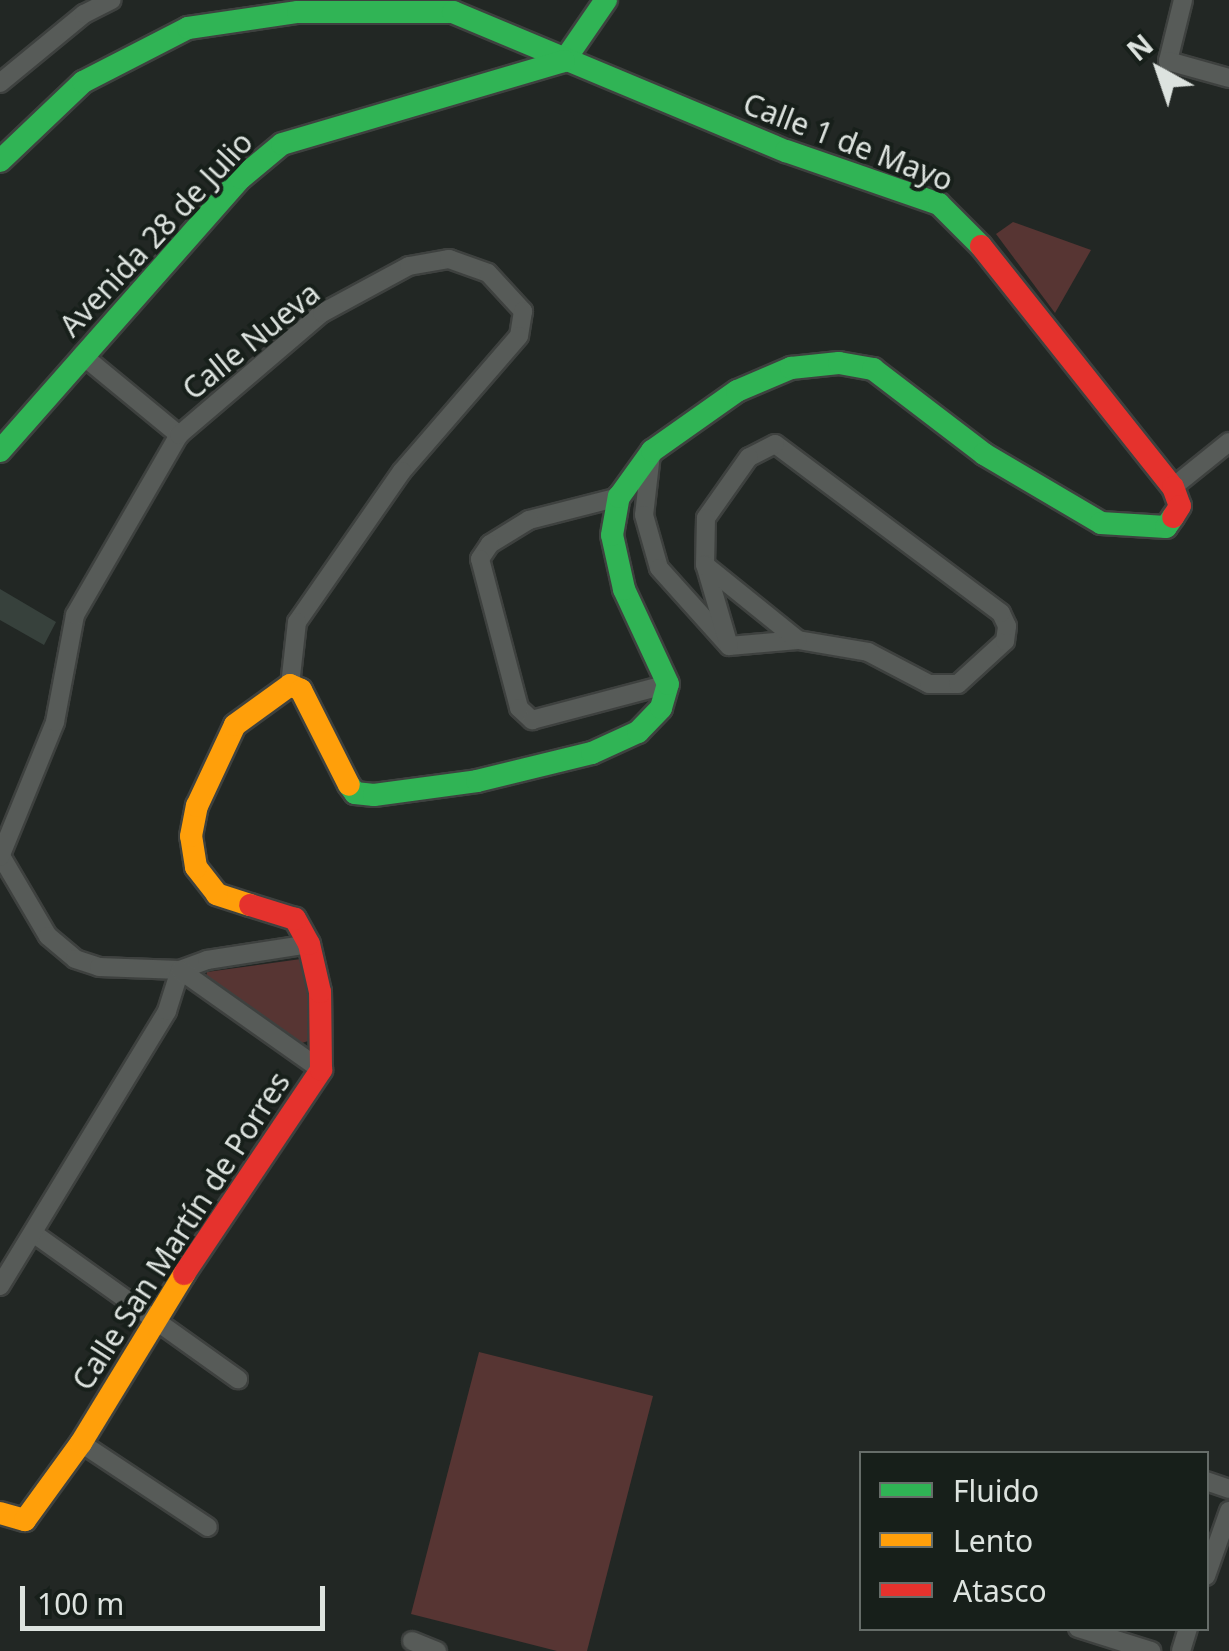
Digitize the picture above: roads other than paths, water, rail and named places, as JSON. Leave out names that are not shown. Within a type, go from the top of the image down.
[{"type":"street","points":[[0,84],[84,14],[112,0]]},
{"type":"street","points":[[564,60],[606,0]]},
{"type":"street","points":[[1182,0],[1168,61],[1229,78]]},
{"type":"street","name":"Calle 1 de Mayo","points":[[0,161],[83,82],[188,28],[234,17],[452,12],[786,151],[939,204],[962,221],[1173,487]]},
{"type":"street","name":"Avenida 28 de Julio","points":[[0,451],[242,178],[282,144],[564,60]]},
{"type":"street","name":"Calle Nueva","points":[[0,857],[54,722],[75,615],[179,435],[322,313],[409,266],[449,258],[488,273],[523,312],[519,336],[502,361],[402,470],[297,622],[290,685]]},
{"type":"street","points":[[82,355],[179,435]]},
{"type":"street","points":[[0,857],[48,936],[75,959],[99,967],[180,970],[207,960],[309,944],[295,919],[217,894],[196,866],[191,836],[208,776],[235,725],[290,685],[309,699],[355,793],[374,795],[477,782],[592,753],[638,732],[660,708],[668,684],[624,589],[612,534],[620,496],[652,452],[737,391],[791,368],[839,363],[873,368],[984,454],[1101,522],[1166,526],[1178,517],[1173,487],[1229,442]]},
{"type":"street","points":[[775,444],[1001,613],[1007,626],[1005,641],[958,684],[929,684],[868,652],[798,640],[729,646],[704,564],[706,518],[749,457],[775,444]]},
{"type":"street","points":[[652,452],[644,515],[659,568],[729,646]]},
{"type":"street","points":[[620,496],[529,520],[490,544],[480,559],[519,708],[532,720],[668,684]]},
{"type":"street","points":[[704,564],[798,640]]},
{"type":"street","name":"Calle San Martín de Porres","points":[[7,1517],[24,1520],[81,1443],[154,1320],[321,1070],[320,992],[309,944]]},
{"type":"street","points":[[180,970],[321,1070]]},
{"type":"street","points":[[0,1286],[167,1011],[180,970]]},
{"type":"street","points":[[33,1233],[238,1380]]},
{"type":"street","points":[[81,1443],[208,1527]]},
{"type":"street","points":[[1209,1568],[1229,1511]]},
{"type":"street","points":[[1088,1631],[1151,1651]]},
{"type":"street","points":[[412,1640],[438,1651]]}]
